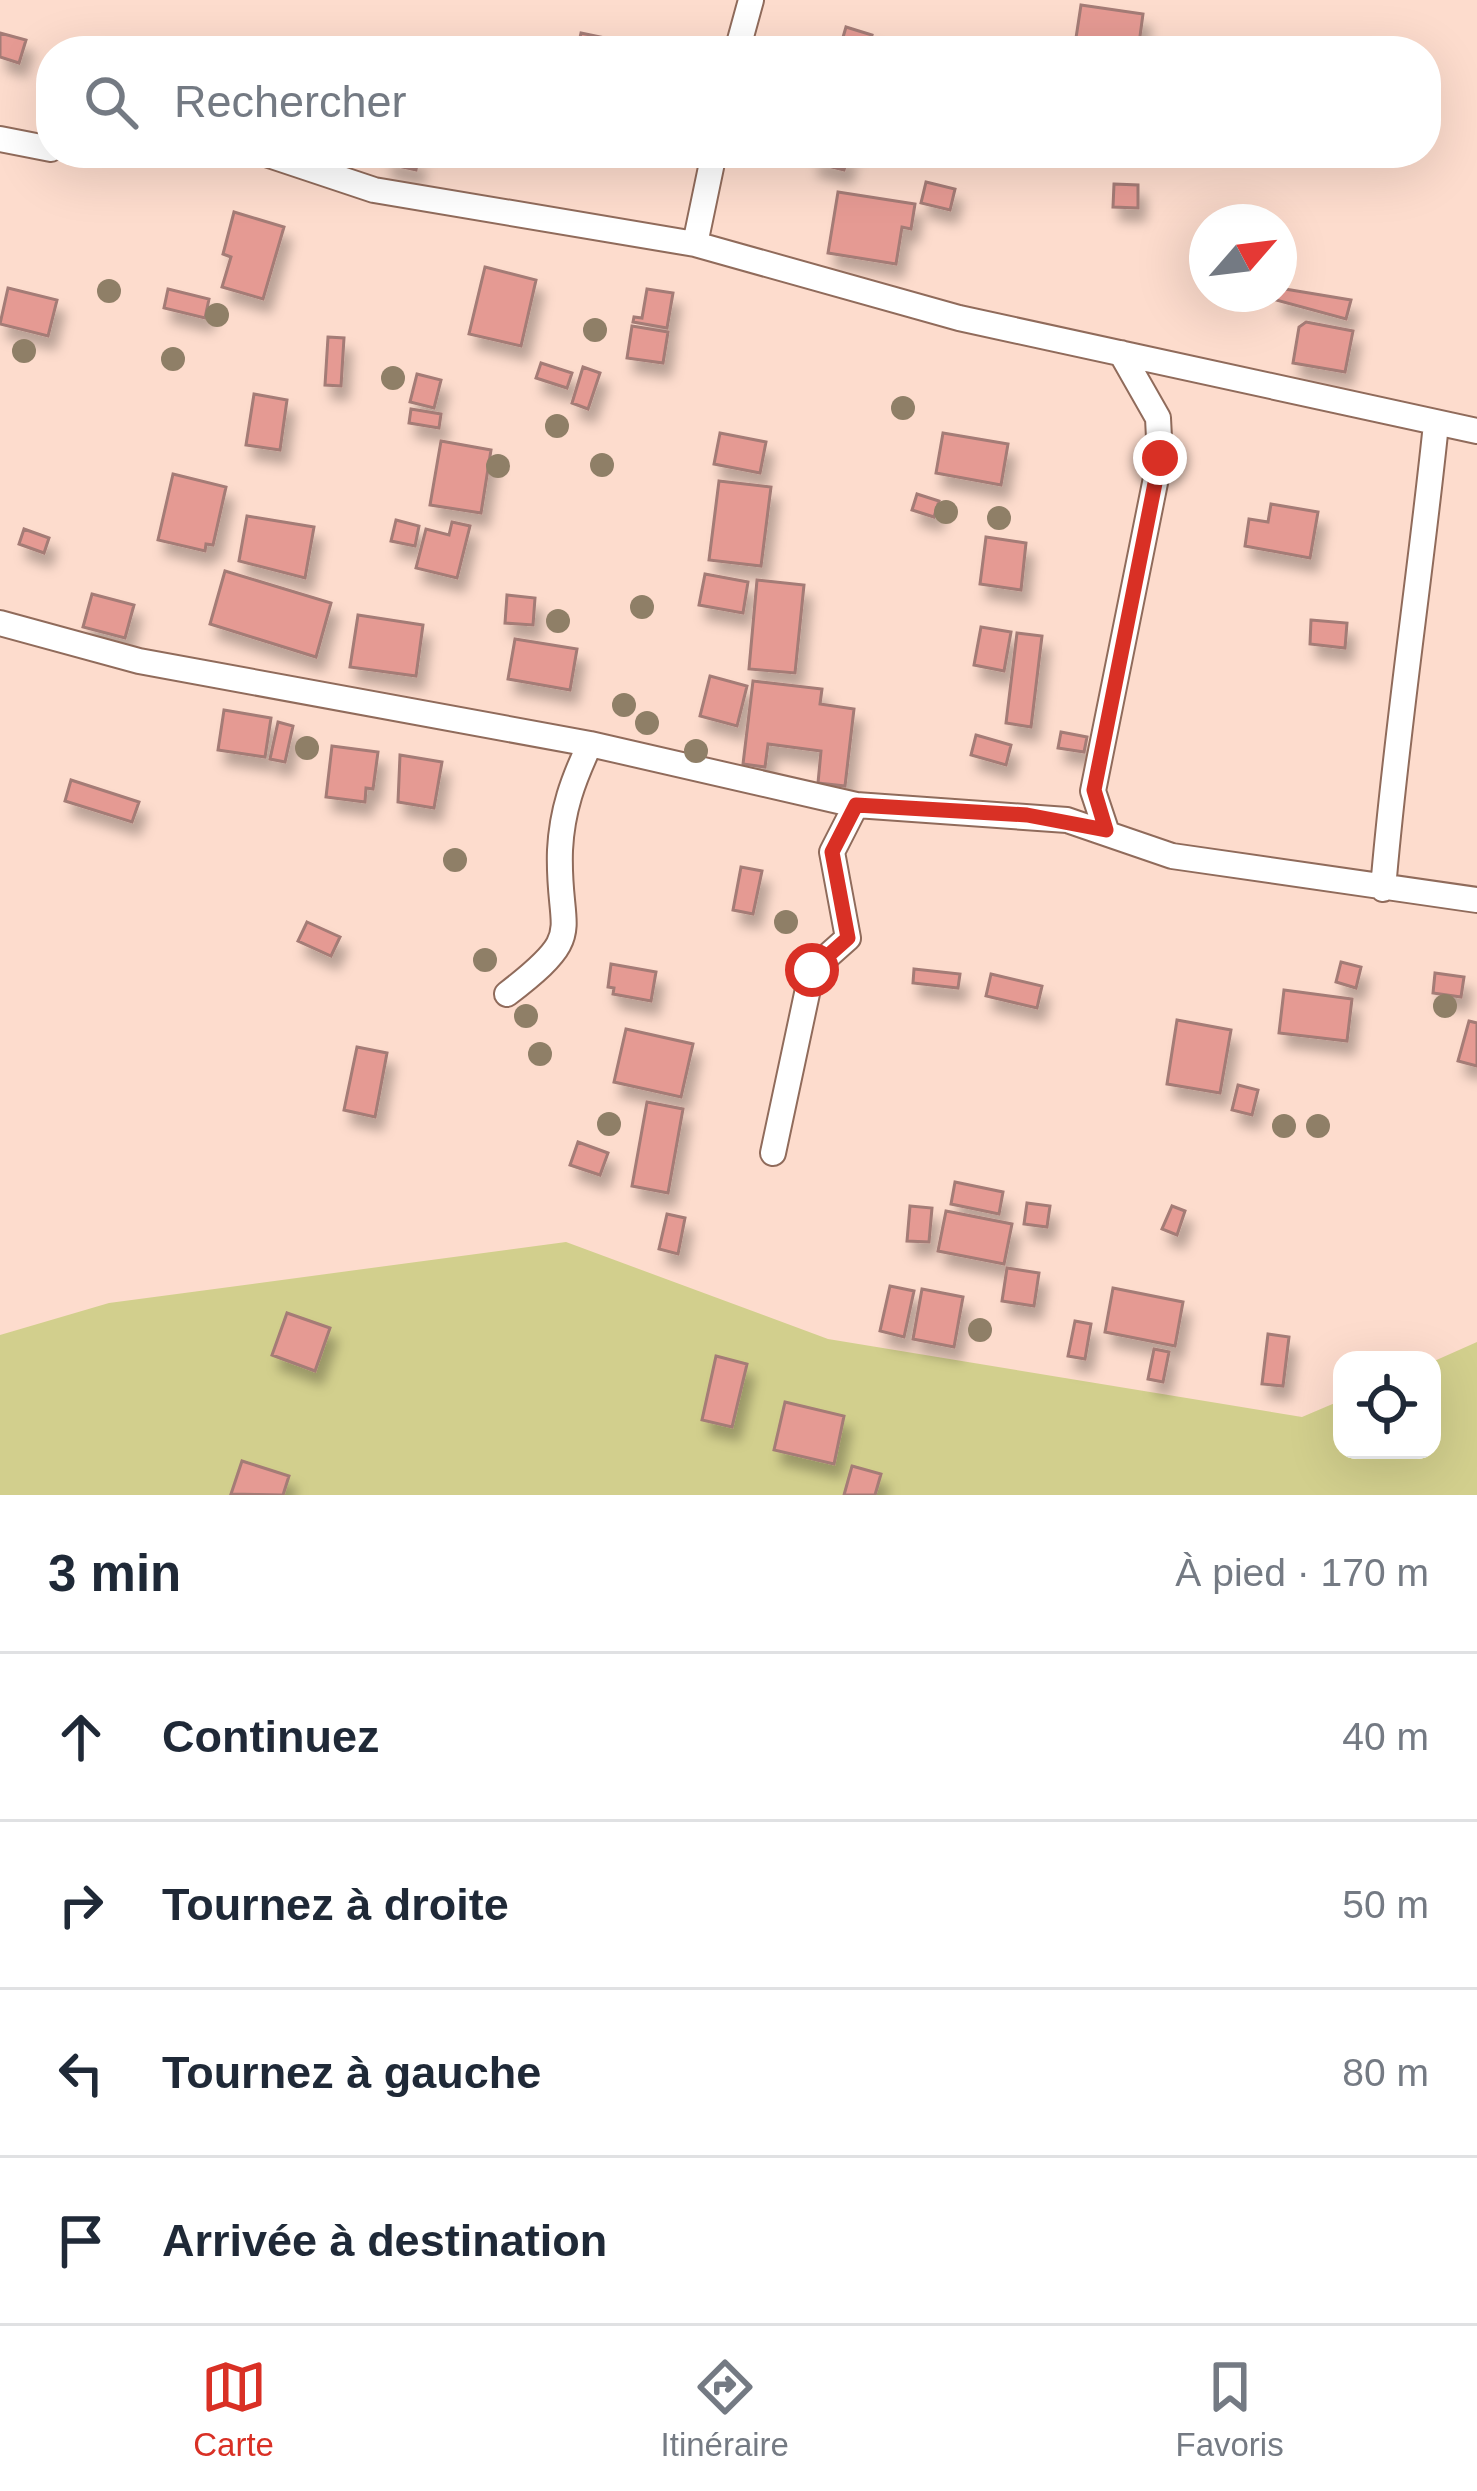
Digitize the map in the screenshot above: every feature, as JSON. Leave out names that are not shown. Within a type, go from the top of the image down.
[{"type":"street","points":[[741,36],[751,0]]},
{"type":"street","points":[[0,139],[36,145]]},
{"type":"street","points":[[308,168],[374,190],[695,244],[959,318],[1477,430]]},
{"type":"street","points":[[695,244],[711,168]]},
{"type":"street","points":[[1106,830],[1094,790],[1160,458],[1158,418],[1121,353]]},
{"type":"street","points":[[1383,890],[1396,734],[1417,607],[1436,424]]},
{"type":"street","points":[[0,623],[139,661],[590,744],[856,805],[1027,815],[1106,830],[1172,856],[1477,900]]},
{"type":"street","points":[[508,994],[543,967],[564,932],[560,863],[566,793],[590,744]]},
{"type":"street","points":[[773,1153],[812,970],[848,938],[832,852],[856,805]]},
{"type":"shaded area","points":[[566,1242],[828,1339],[1302,1417],[1333,1404],[1333,1459],[1441,1459],[1441,1358],[1477,1342],[1477,1495],[0,1495],[0,1335],[109,1303]]},
{"type":"building","points":[[1081,5],[1143,14],[1140,36],[1076,36]]},
{"type":"building","points":[[846,27],[872,35],[872,36],[843,36]]},
{"type":"building","points":[[0,33],[26,40],[19,63],[0,57]]},
{"type":"building","points":[[926,182],[955,189],[950,210],[921,203]]},
{"type":"building","points":[[1114,184],[1138,185],[1138,208],[1113,207]]},
{"type":"building","points":[[838,192],[915,204],[911,229],[902,227],[896,264],[828,253]]},
{"type":"building","points":[[234,212],[284,227],[263,299],[222,287],[231,257],[223,254]]},
{"type":"building","points":[[485,267],[536,280],[521,346],[469,334]]},
{"type":"building","points":[[8,288],[57,300],[48,336],[0,324]]},
{"type":"building","points":[[168,289],[209,299],[205,318],[164,308]]},
{"type":"building","points":[[647,289],[673,293],[667,328],[633,322],[634,317],[642,318]]},
{"type":"building","points":[[1297,291],[1351,300],[1346,319],[1297,306]]},
{"type":"building","points":[[1306,322],[1353,331],[1345,372],[1293,363],[1299,327]]},
{"type":"building","points":[[632,326],[668,332],[663,363],[627,358]]},
{"type":"building","points":[[328,337],[344,338],[341,386],[325,385]]},
{"type":"building","points":[[541,363],[572,373],[567,388],[536,378]]},
{"type":"building","points":[[583,367],[600,373],[588,409],[572,403]]},
{"type":"building","points":[[417,374],[441,380],[434,408],[410,402]]},
{"type":"building","points":[[254,394],[287,400],[280,450],[246,445]]},
{"type":"building","points":[[411,409],[441,414],[439,428],[409,423]]},
{"type":"building","points":[[720,433],[766,442],[760,473],[714,464]]},
{"type":"building","points":[[943,433],[1008,444],[1001,485],[936,473]]},
{"type":"building","points":[[441,441],[491,450],[481,513],[430,505]]},
{"type":"building","points":[[173,474],[226,487],[213,545],[206,544],[205,551],[158,540]]},
{"type":"building","points":[[719,481],[771,487],[761,566],[709,560]]},
{"type":"building","points":[[917,494],[939,501],[934,517],[912,510]]},
{"type":"building","points":[[1271,504],[1318,512],[1310,558],[1245,546],[1249,519],[1268,522]]},
{"type":"building","points":[[247,516],[314,527],[305,578],[239,561]]},
{"type":"building","points":[[396,520],[419,526],[415,546],[391,541]]},
{"type":"building","points":[[452,522],[470,526],[457,578],[416,568],[426,529],[449,535]]},
{"type":"building","points":[[24,529],[49,538],[44,553],[19,544]]},
{"type":"building","points":[[986,537],[1026,543],[1021,590],[980,584]]},
{"type":"building","points":[[225,571],[331,603],[316,657],[210,624]]},
{"type":"building","points":[[705,574],[748,582],[743,613],[699,605]]},
{"type":"building","points":[[757,580],[804,585],[795,673],[749,669]]},
{"type":"building","points":[[92,594],[134,605],[125,638],[83,627]]},
{"type":"building","points":[[507,595],[535,598],[533,625],[505,623]]},
{"type":"building","points":[[358,615],[423,625],[416,676],[350,667]]},
{"type":"building","points":[[1311,620],[1347,623],[1345,648],[1310,644]]},
{"type":"building","points":[[981,627],[1011,632],[1004,671],[974,665]]},
{"type":"building","points":[[1017,633],[1042,636],[1031,727],[1006,723]]},
{"type":"building","points":[[515,639],[577,649],[570,690],[508,679]]},
{"type":"building","points":[[710,676],[747,686],[737,726],[700,716]]},
{"type":"building","points":[[753,681],[822,689],[820,704],[854,709],[845,786],[818,783],[821,751],[768,744],[765,767],[743,764]]},
{"type":"building","points":[[224,710],[271,718],[265,757],[218,750]]},
{"type":"building","points":[[278,722],[293,726],[285,762],[270,759]]},
{"type":"building","points":[[1061,732],[1087,737],[1084,752],[1058,748]]},
{"type":"building","points":[[976,735],[1011,745],[1006,765],[971,755]]},
{"type":"building","points":[[332,746],[378,752],[373,789],[366,788],[365,802],[326,797]]},
{"type":"building","points":[[400,755],[442,762],[434,808],[398,802]]},
{"type":"building","points":[[71,780],[139,802],[132,822],[65,801]]},
{"type":"building","points":[[741,867],[762,871],[753,914],[733,910]]},
{"type":"building","points":[[307,922],[340,937],[331,956],[298,941]]},
{"type":"building","points":[[1341,962],[1361,967],[1356,988],[1336,982]]},
{"type":"building","points":[[611,964],[656,972],[651,1001],[613,994],[614,988],[608,987]]},
{"type":"building","points":[[914,969],[960,974],[958,988],[913,983]]},
{"type":"building","points":[[1435,973],[1464,977],[1461,997],[1433,993]]},
{"type":"building","points":[[991,974],[1042,986],[1037,1008],[986,996]]},
{"type":"building","points":[[1284,990],[1352,999],[1347,1041],[1279,1033]]},
{"type":"building","points":[[1177,1020],[1231,1030],[1220,1093],[1167,1084]]},
{"type":"building","points":[[1469,1021],[1477,1023],[1477,1066],[1458,1061]]},
{"type":"building","points":[[626,1029],[693,1044],[681,1097],[614,1082]]},
{"type":"building","points":[[357,1047],[387,1053],[375,1117],[344,1110]]},
{"type":"building","points":[[1238,1085],[1258,1090],[1252,1115],[1232,1110]]},
{"type":"building","points":[[647,1102],[683,1109],[668,1193],[632,1186]]},
{"type":"building","points":[[578,1142],[608,1153],[600,1175],[570,1165]]},
{"type":"building","points":[[955,1182],[1003,1192],[999,1214],[951,1204]]},
{"type":"building","points":[[1027,1203],[1050,1206],[1047,1227],[1024,1224]]},
{"type":"building","points":[[910,1206],[932,1208],[929,1242],[907,1241]]},
{"type":"building","points":[[1172,1206],[1185,1211],[1177,1235],[1162,1229]]},
{"type":"building","points":[[946,1211],[1012,1224],[1004,1264],[938,1251]]},
{"type":"building","points":[[667,1214],[685,1218],[678,1254],[659,1249]]},
{"type":"building","points":[[1007,1268],[1039,1273],[1034,1306],[1002,1301]]},
{"type":"building","points":[[890,1286],[914,1291],[904,1337],[880,1331]]},
{"type":"building","points":[[1113,1288],[1183,1302],[1175,1346],[1105,1332]]},
{"type":"building","points":[[922,1289],[963,1297],[954,1347],[913,1339]]},
{"type":"building","points":[[287,1313],[330,1328],[315,1371],[272,1355]]},
{"type":"building","points":[[1075,1321],[1091,1324],[1085,1359],[1068,1356]]},
{"type":"building","points":[[1268,1334],[1289,1337],[1283,1386],[1262,1384]]},
{"type":"building","points":[[1154,1349],[1169,1352],[1163,1382],[1148,1379]]},
{"type":"building","points":[[716,1356],[747,1364],[732,1427],[702,1420]]},
{"type":"building","points":[[785,1402],[844,1416],[834,1464],[774,1450]]},
{"type":"building","points":[[242,1461],[289,1476],[283,1495],[231,1494]]},
{"type":"building","points":[[852,1466],[881,1474],[875,1495],[844,1495]]},
{"type":"route","points":[[812,970],[848,938],[832,852],[856,805],[1027,815],[1106,830],[1094,790],[1160,458]]}]
